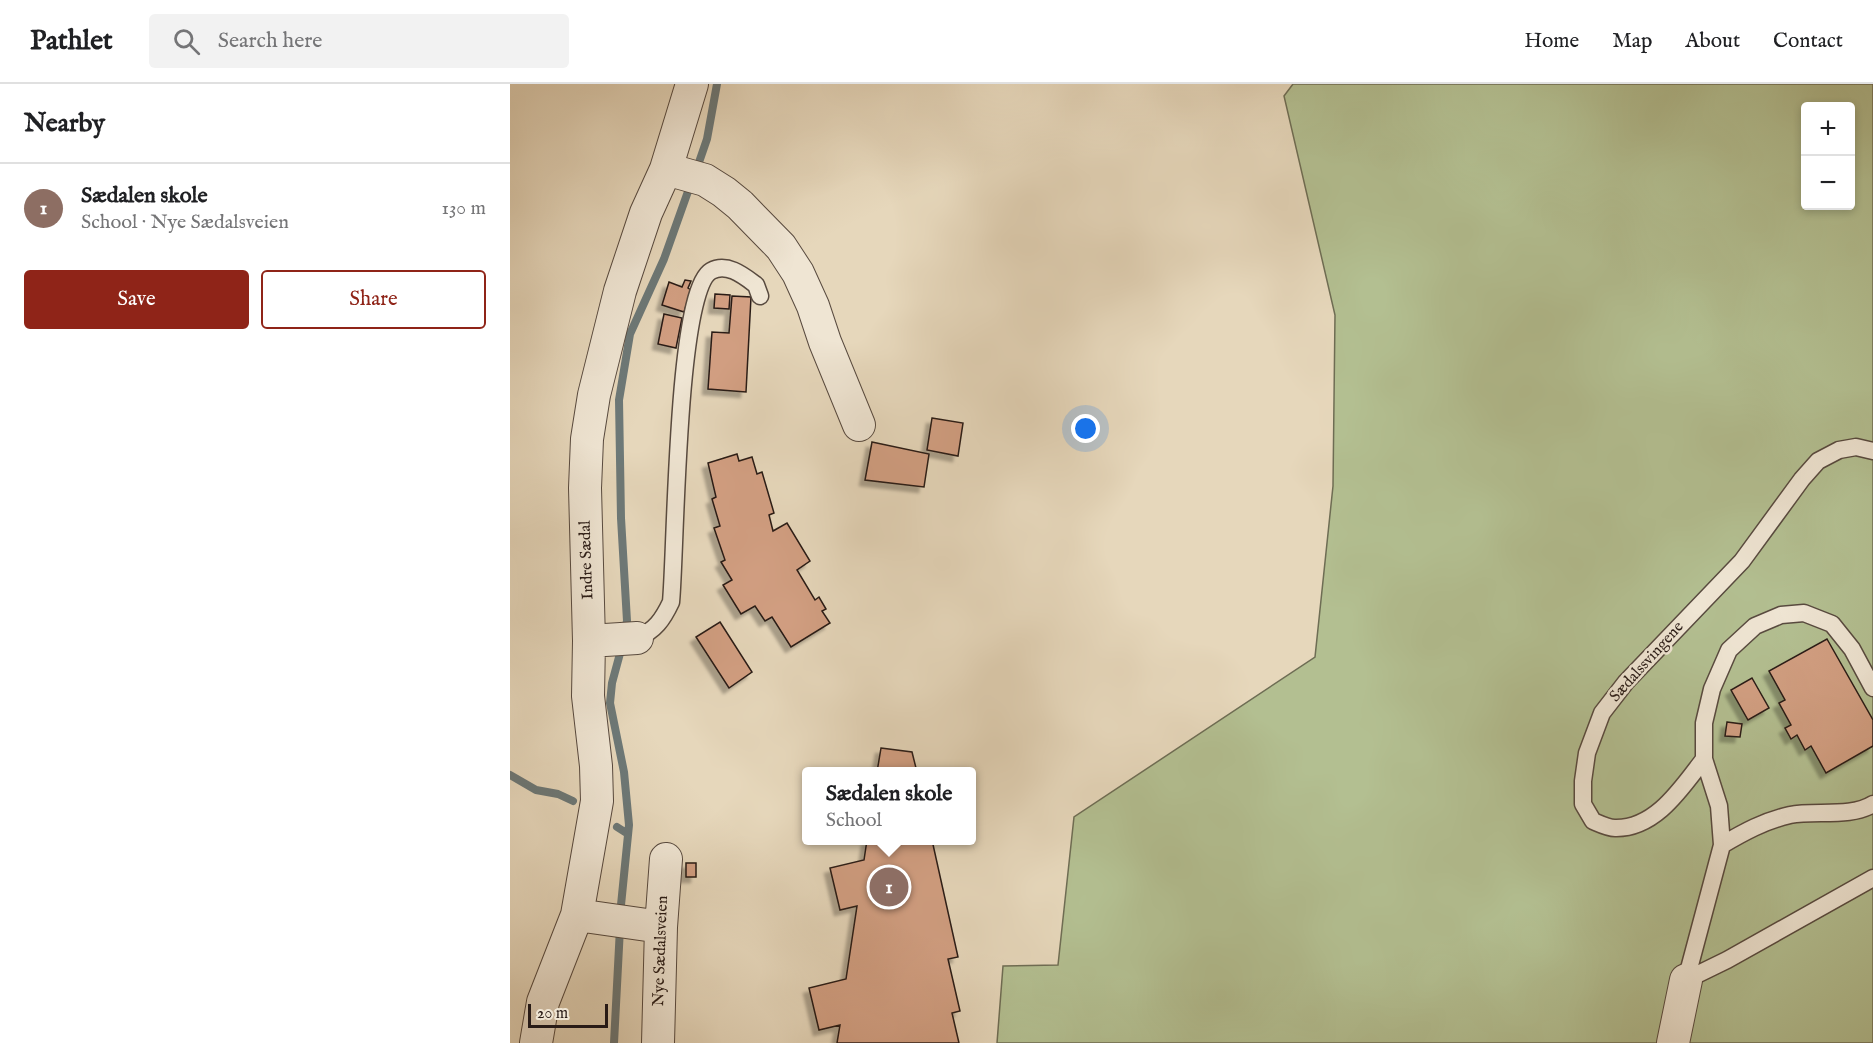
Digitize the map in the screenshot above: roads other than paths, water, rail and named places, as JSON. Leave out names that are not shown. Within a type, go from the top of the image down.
[{"type":"street","name":"Indre Sædal","points":[[536,1043],[543,1002],[591,917],[597,801],[596,766],[588,696],[613,640],[585,488],[587,439],[620,291],[646,213],[686,175],[692,84]]},
{"type":"street","points":[[686,175],[724,192],[781,247],[798,273],[860,425]]},
{"type":"street","name":"Nye Sædalsveien","points":[[658,1043],[649,925],[666,859]]},
{"type":"street","points":[[591,917],[649,925]]},
{"type":"street","points":[[1673,1043],[1686,980]]},
{"type":"lane","points":[[613,640],[650,633],[663,619],[671,602],[683,385],[688,336],[701,282],[709,272],[718,268],[730,269],[756,285],[760,296]]},
{"type":"lane","name":"Sædalssvingene","points":[[1704,759],[1675,796],[1654,815],[1634,826],[1613,828],[1593,821],[1583,804],[1587,753],[1602,713],[1626,682],[1742,561],[1802,479],[1818,461],[1839,450],[1856,447],[1873,451]]},
{"type":"lane","points":[[1686,980],[1722,845],[1719,806],[1704,759],[1704,723],[1712,689],[1729,650],[1755,626],[1781,615],[1804,613],[1832,624],[1852,649],[1873,688]]},
{"type":"lane","points":[[1722,845],[1755,826],[1792,815],[1833,813],[1868,807],[1873,804]]},
{"type":"lane","points":[[1686,980],[1727,960],[1873,878]]},
{"type":"waterway","points":[[696,171],[707,139],[717,84]]},
{"type":"waterway","points":[[624,633],[627,621],[621,518],[619,400],[630,334],[664,259],[691,183]]},
{"type":"waterway","points":[[620,915],[629,825],[624,772],[610,703],[612,683],[622,646]]},
{"type":"waterway","points":[[510,775],[536,790],[558,794],[573,801]]},
{"type":"waterway","points":[[617,827],[628,834]]},
{"type":"waterway","points":[[614,1043],[620,928]]},
{"type":"place","name":"Sædalen skole","points":[[889,887]]}]
